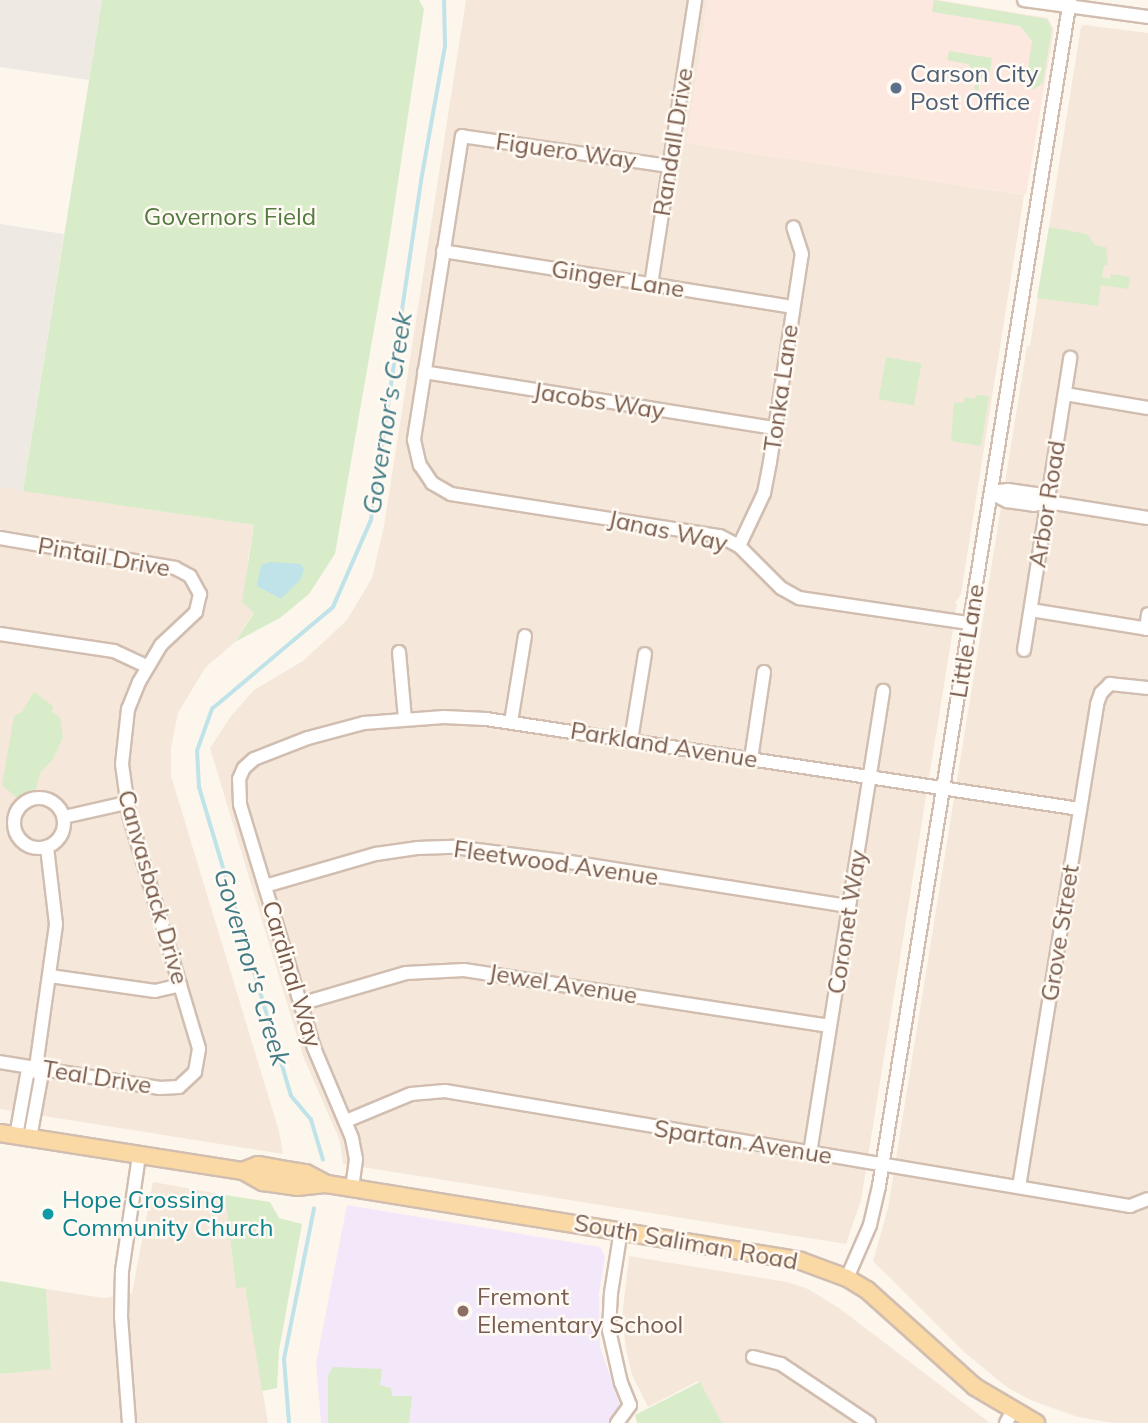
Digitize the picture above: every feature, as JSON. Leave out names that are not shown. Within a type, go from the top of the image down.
[{"type":"main road","name":"South Saliman Road","points":[[15,1136],[243,1171],[263,1182],[297,1187],[327,1184],[782,1256],[847,1278],[887,1305],[1009,1417],[1036,1423]]},
{"type":"street","name":"Randall Drive","points":[[651,285],[695,0]]},
{"type":"street","points":[[1024,0],[1070,4],[1148,17]]},
{"type":"street","name":"Little Lane","points":[[847,1278],[870,1225],[882,1165],[1070,4]]},
{"type":"street","name":"Figuero Way","points":[[443,251],[462,136],[669,166]]},
{"type":"street","name":"Tonka Lane","points":[[739,546],[764,493],[802,254],[793,227]]},
{"type":"street","points":[[424,373],[443,251]]},
{"type":"street","name":"Ginger Lane","points":[[443,251],[793,307]]},
{"type":"street","name":"Arbor Road","points":[[1024,650],[1070,358]]},
{"type":"street","name":"Jacobs Way","points":[[424,373],[774,428]]},
{"type":"street","name":"Janas Way","points":[[424,373],[414,440],[420,465],[432,483],[451,494],[720,536],[739,546],[781,589],[799,598],[970,623]]},
{"type":"street","points":[[1065,394],[1148,408]]},
{"type":"street","points":[[990,493],[1007,500],[1034,505],[1048,502],[1148,518]]},
{"type":"street","name":"Pintail Drive","points":[[0,538],[175,568],[190,576],[198,589]]},
{"type":"street","name":"Canvasback Drive","points":[[190,1079],[198,1065],[199,1049],[126,803],[122,764],[125,725],[133,695],[146,666],[169,637],[196,612],[198,589]]},
{"type":"street","points":[[1031,610],[1147,629],[1148,614]]},
{"type":"street","points":[[0,634],[114,651],[146,666]]},
{"type":"street","points":[[511,722],[525,636]]},
{"type":"street","points":[[399,652],[405,719]]},
{"type":"street","points":[[631,740],[645,654]]},
{"type":"street","points":[[751,759],[764,672]]},
{"type":"street","name":"Grove Street","points":[[1019,1187],[1097,704],[1101,693],[1110,684],[1148,688]]},
{"type":"street","name":"Coronet Way","points":[[810,1153],[883,691]]},
{"type":"street","name":"Parkland Avenue","points":[[251,761],[334,730],[405,719],[444,717],[511,722],[1080,809]]},
{"type":"street","name":"Cardinal Way","points":[[251,761],[244,768],[238,787],[240,804],[320,1064],[346,1121],[356,1155],[352,1188]]},
{"type":"street","points":[[38,798],[54,803],[64,817],[59,839],[47,848],[38,849],[23,842],[18,836],[15,819],[23,805],[38,798]]},
{"type":"street","points":[[64,817],[126,803]]},
{"type":"street","points":[[0,817],[15,819]]},
{"type":"street","name":"Fleetwood Avenue","points":[[265,886],[376,855],[417,848],[454,847],[570,862],[849,906]]},
{"type":"street","points":[[15,1136],[37,1099],[41,1078],[36,1067],[56,924],[47,848]]},
{"type":"street","name":"Jewel Avenue","points":[[300,1003],[406,973],[464,970],[830,1026]]},
{"type":"street","points":[[50,976],[155,991],[180,985]]},
{"type":"street","name":"Teal Drive","points":[[0,1062],[160,1088],[179,1087],[190,1079]]},
{"type":"street","points":[[15,1136],[27,1075],[36,1067]]},
{"type":"street","name":"Spartan Avenue","points":[[346,1121],[411,1094],[445,1091],[1130,1206],[1146,1200]]},
{"type":"street","points":[[23,1097],[37,1099]]},
{"type":"street","points":[[130,1423],[121,1317],[122,1271],[139,1156]]},
{"type":"street","points":[[617,1423],[630,1405],[621,1383],[609,1330],[611,1293],[621,1230]]},
{"type":"street","points":[[753,1357],[781,1364],[869,1423]]},
{"type":"shaded area","points":[[0,0],[102,0],[89,80],[0,67]]},
{"type":"shaded area","points":[[466,0],[708,0],[687,143],[1024,195],[961,594],[955,603],[957,604],[861,1200],[846,1244],[343,1164],[340,1141],[303,1056],[210,748],[231,716],[254,690],[303,661],[347,620],[372,578],[384,526]]},
{"type":"shaded area","points":[[708,0],[939,0],[1048,18],[1054,30],[1026,195],[687,143]]},
{"type":"shaded area","points":[[1084,25],[1148,33],[1148,1423],[1113,1423],[1078,1417],[1033,1401],[1008,1388],[963,1351],[873,1261],[888,1208],[1027,346],[1030,346],[1081,27]]},
{"type":"shaded area","points":[[0,224],[64,234],[23,491],[0,487]]},
{"type":"shaded area","points":[[0,487],[254,525],[248,559],[254,612],[235,642],[205,668],[178,713],[171,748],[171,776],[279,1131],[283,1154],[0,1109]]},
{"type":"shaded area","points":[[153,1182],[225,1195],[236,1287],[245,1286],[268,1423],[0,1423],[0,1374],[51,1368],[46,1289],[104,1298],[132,1293]]},
{"type":"shaded area","name":"Fremont Elementary School","points":[[347,1205],[600,1247],[605,1256],[599,1294],[600,1347],[626,1423],[321,1423],[316,1363]]},
{"type":"shaded area","points":[[629,1256],[787,1282],[808,1289],[839,1308],[990,1423],[722,1423],[698,1381],[648,1407],[632,1375],[626,1349],[622,1317]]},
{"type":"green space","name":"Governors Field","points":[[102,0],[419,0],[424,9],[387,255],[335,554],[309,594],[280,618],[235,642],[254,613],[242,602],[254,525],[23,491]]},
{"type":"green space","points":[[934,0],[1047,19],[1052,29],[1043,83],[1034,89],[1025,88],[1032,41],[1020,26],[932,12]]},
{"type":"green space","points":[[949,51],[992,58],[990,72],[980,80],[978,93],[974,89],[976,75],[968,64],[947,60]]},
{"type":"green space","points":[[1049,227],[1087,234],[1095,245],[1106,247],[1108,265],[1104,265],[1102,277],[1110,279],[1111,274],[1130,277],[1128,289],[1101,285],[1098,306],[1037,298]]},
{"type":"green space","points":[[886,357],[921,363],[914,406],[879,399]]},
{"type":"green space","points":[[976,395],[989,396],[981,446],[951,441],[954,402],[964,403],[965,397],[975,399]]},
{"type":"green space","points":[[34,692],[53,706],[52,712],[60,717],[63,737],[53,759],[40,773],[36,789],[18,799],[2,785],[14,716],[22,712]]},
{"type":"green space","points":[[225,1195],[270,1202],[279,1218],[302,1224],[279,1350],[277,1388],[262,1391],[245,1287],[236,1288]]},
{"type":"green space","points":[[0,1281],[46,1289],[51,1369],[0,1374]]},
{"type":"green space","points":[[333,1367],[382,1369],[380,1385],[391,1388],[392,1396],[412,1396],[409,1423],[328,1423],[328,1376]]},
{"type":"green space","points":[[700,1382],[722,1423],[637,1423],[635,1415]]},
{"type":"water","points":[[270,562],[301,564],[304,570],[300,580],[281,599],[257,586],[261,565]]},
{"type":"waterway","name":"Governor's Creek","points":[[323,1160],[311,1120],[291,1096],[199,788],[197,751],[212,709],[333,607],[371,520],[421,181],[445,46],[444,0]]},
{"type":"waterway","name":"Governor's Creek","points":[[289,1423],[284,1359],[314,1209]]},
{"type":"place","name":"Carson City Post Office","points":[[896,88]]},
{"type":"place","name":"Hope Crossing Community Church","points":[[48,1214]]},
{"type":"place","name":"Fremont Elementary School","points":[[463,1311]]}]
